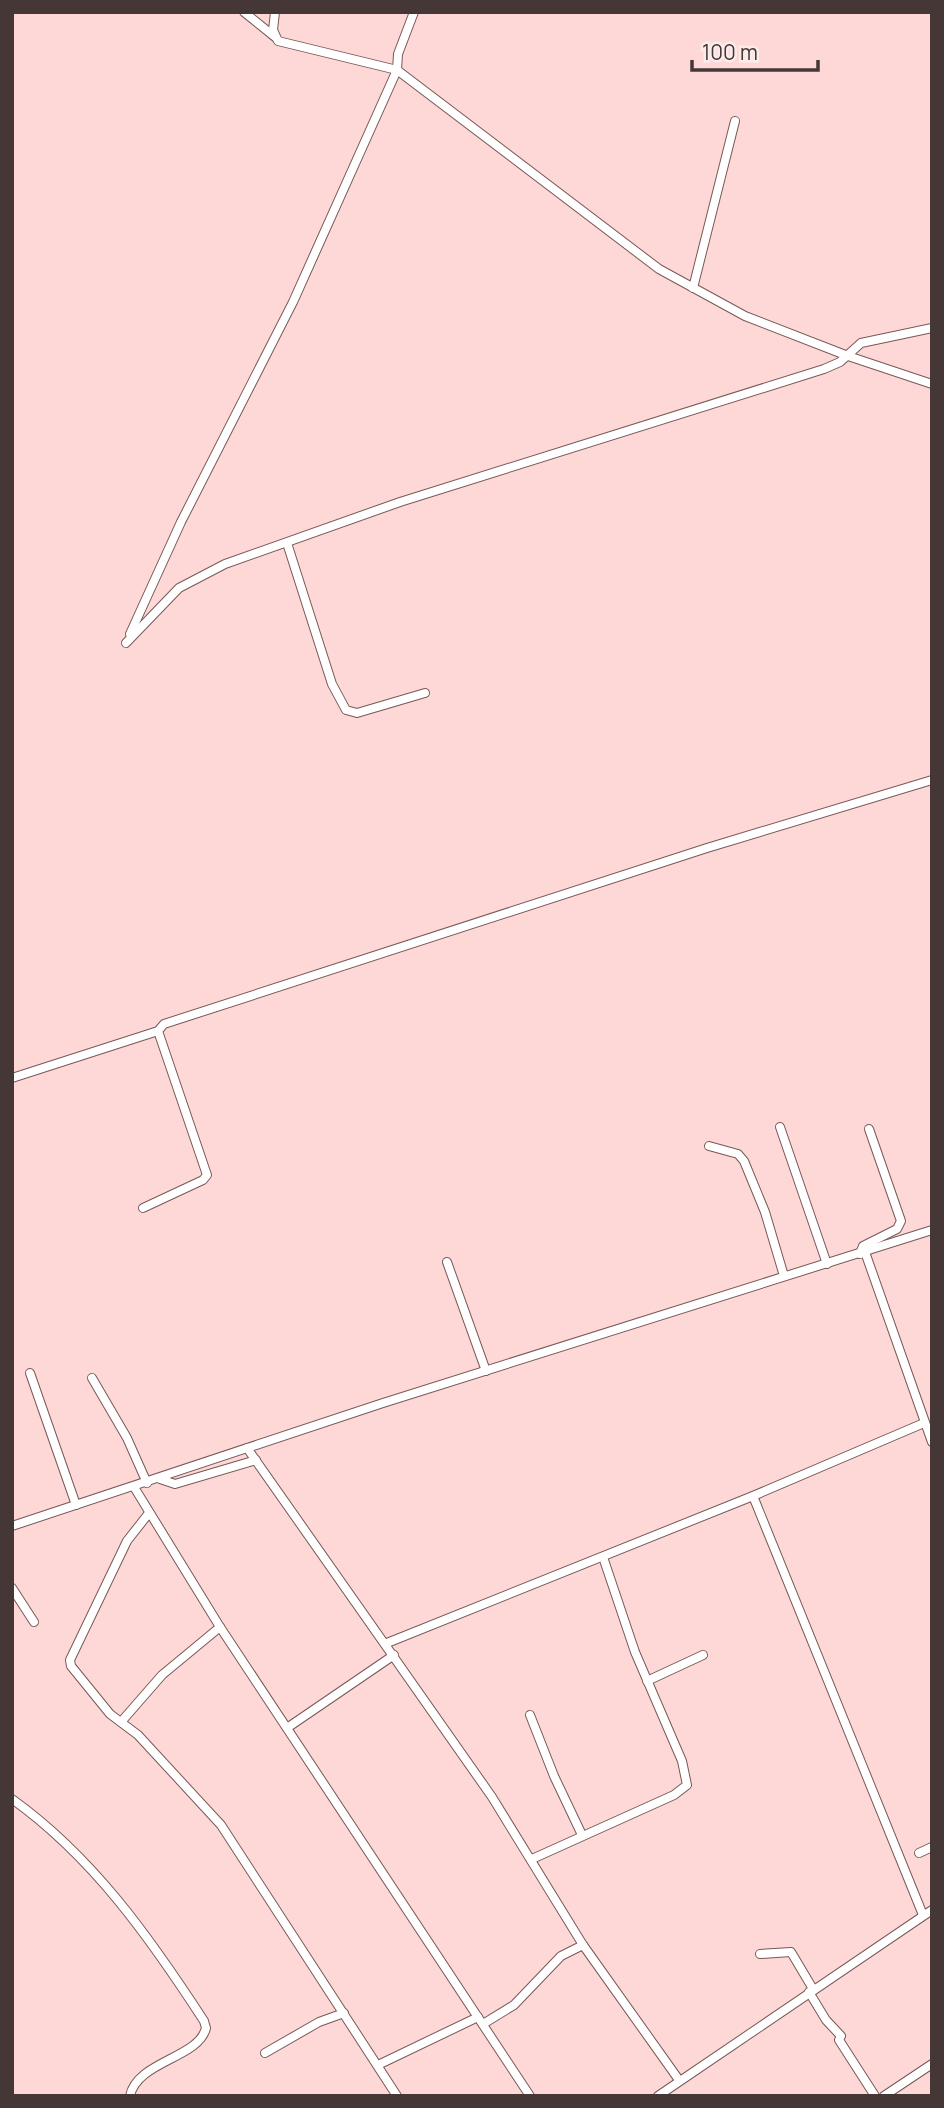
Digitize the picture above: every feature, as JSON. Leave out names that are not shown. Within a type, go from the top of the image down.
[{"type":"street","points":[[244,12],[284,45],[385,65],[397,70],[659,269],[693,288],[745,316],[848,356],[932,384]]},
{"type":"street","points":[[275,12],[275,37]]},
{"type":"street","points":[[414,12],[398,54],[397,70],[293,302],[181,522],[126,643],[178,588],[225,564],[400,502],[824,369],[848,356],[861,343],[932,328]]},
{"type":"street","points":[[693,288],[735,121]]},
{"type":"street","points":[[287,543],[332,684],[346,710],[357,713],[425,693]]},
{"type":"street","points":[[12,1078],[158,1031],[164,1024],[198,1011],[346,967],[706,848],[932,780]]},
{"type":"street","points":[[143,1208],[197,1183],[207,1175],[158,1031]]},
{"type":"street","points":[[780,1127],[827,1264]]},
{"type":"street","points":[[869,1129],[901,1221],[897,1229],[863,1246],[863,1253],[932,1443]]},
{"type":"street","points":[[709,1146],[738,1154],[744,1161],[784,1276]]},
{"type":"street","points":[[12,1526],[486,1371],[932,1230]]},
{"type":"street","points":[[447,1262],[486,1371]]},
{"type":"street","points":[[30,1373],[76,1505]]},
{"type":"street","points":[[92,1378],[127,1438],[147,1483]]},
{"type":"street","points":[[387,1643],[753,1496],[923,1423]]},
{"type":"street","points":[[247,1448],[387,1643],[532,1858],[583,1945],[679,2080]]},
{"type":"street","points":[[160,1479],[175,1484],[256,1460]]},
{"type":"street","points":[[134,1487],[220,1627],[530,2096]]},
{"type":"street","points":[[753,1496],[923,1915]]},
{"type":"street","points":[[149,1513],[127,1541],[70,1660],[71,1666],[110,1714],[205,1804],[397,2096]]},
{"type":"street","points":[[532,1858],[674,1795],[687,1785],[682,1760],[647,1681],[603,1557]]},
{"type":"street","points":[[12,1588],[34,1622]]},
{"type":"street","points":[[121,1722],[162,1675],[220,1627]]},
{"type":"street","points":[[287,1728],[394,1655]]},
{"type":"street","points":[[647,1681],[703,1655]]},
{"type":"street","points":[[530,1715],[554,1776],[582,1835]]},
{"type":"street","points":[[12,1799],[44,1822],[85,1861],[135,1922],[204,2021],[206,2028],[200,2039],[146,2073],[135,2082],[130,2096]]},
{"type":"street","points":[[919,1853],[932,1847]]},
{"type":"street","points":[[658,2096],[932,1910]]},
{"type":"street","points":[[378,2065],[514,2005],[561,1956],[583,1945]]},
{"type":"street","points":[[760,1954],[791,1952],[825,2020],[841,2036],[839,2039],[874,2096]]},
{"type":"street","points":[[265,2053],[306,2028],[344,2013]]},
{"type":"street","points":[[884,2096],[932,2064]]}]
